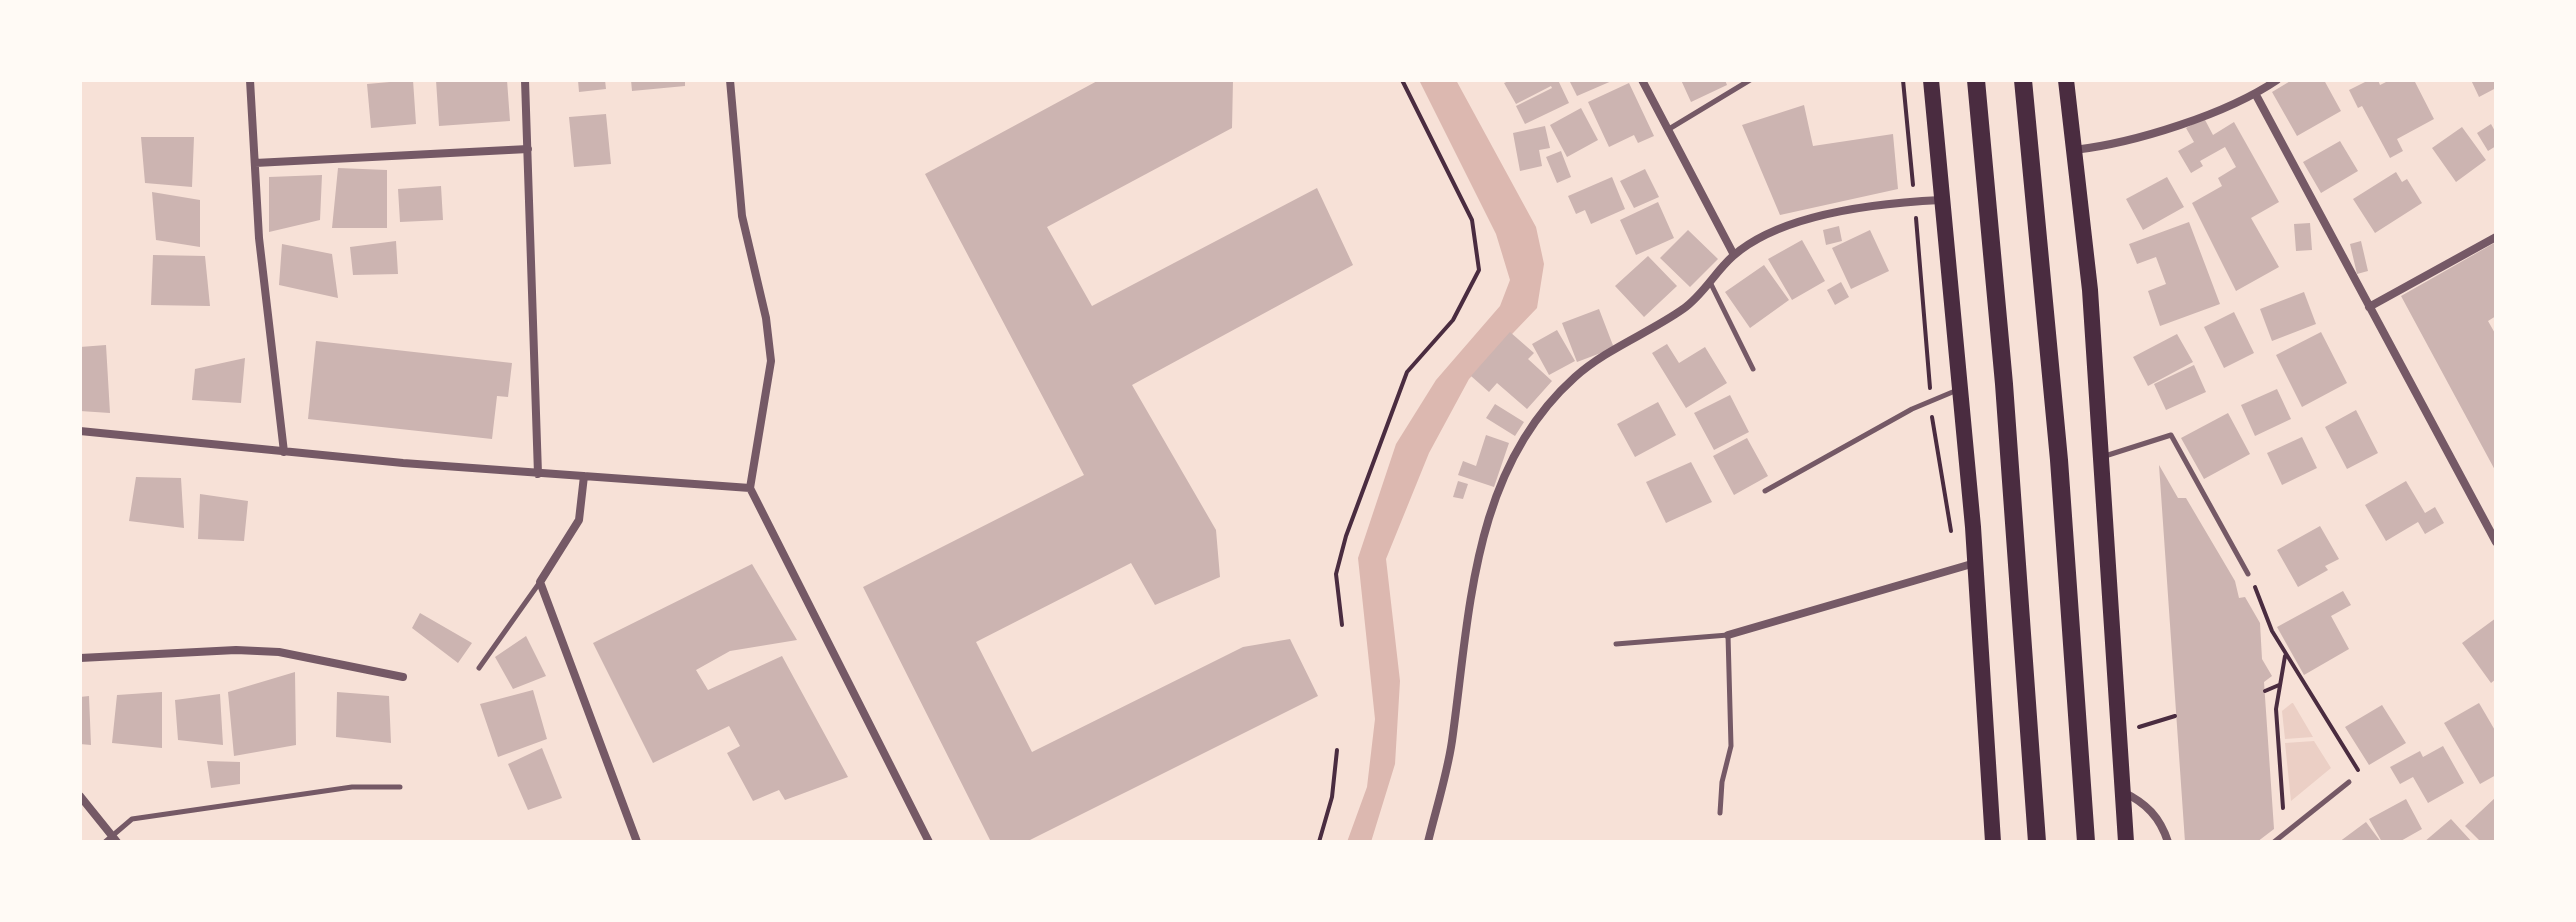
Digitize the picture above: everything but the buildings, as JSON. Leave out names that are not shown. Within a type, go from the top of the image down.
[{"type":"highway","points":[[1976,80],[2004,384],[2037,842]]},
{"type":"highway","points":[[2023,80],[2059,460],[2086,842]]},
{"type":"main road","points":[[2066,80],[2090,290],[2126,842]]},
{"type":"main road","points":[[1933,82],[1975,563],[1993,842]]},
{"type":"street","points":[[250,80],[263,283],[284,452]]},
{"type":"street","points":[[525,80],[538,474]]},
{"type":"street","points":[[730,80],[742,216],[766,318],[771,361],[750,488],[929,842]]},
{"type":"street","points":[[1642,80],[1734,255]]},
{"type":"street","points":[[2074,150],[2121,144],[2256,95],[2277,80]]},
{"type":"street","points":[[2256,95],[2496,542]]},
{"type":"street","points":[[255,163],[528,149]]},
{"type":"street","points":[[1428,842],[1452,744],[1461,649],[1475,567],[1504,480],[1528,426],[1577,376],[1686,307],[1734,255],[1793,224],[1914,201],[1941,200]]},
{"type":"street","points":[[2369,307],[2496,237]]},
{"type":"street","points":[[80,431],[538,474],[750,488]]},
{"type":"street","points":[[584,476],[579,520],[540,582],[637,842]]},
{"type":"street","points":[[1728,635],[1956,566],[1975,563]]},
{"type":"street","points":[[80,658],[236,650],[279,652],[403,677]]},
{"type":"street","points":[[2123,792],[2142,801],[2162,825],[2168,842]]},
{"type":"street","points":[[80,796],[111,840]]},
{"type":"lane","points":[[1669,129],[1750,80]]},
{"type":"lane","points":[[1710,282],[1753,369]]},
{"type":"lane","points":[[1765,491],[1931,400],[1959,390]]},
{"type":"lane","points":[[2101,458],[2171,435],[2248,574]]},
{"type":"lane","points":[[479,668],[540,582]]},
{"type":"lane","points":[[1616,644],[1728,635],[1731,746],[1722,782],[1720,813]]},
{"type":"lane","points":[[2274,842],[2349,782]]},
{"type":"lane","points":[[111,840],[132,819],[352,787],[400,787]]},
{"type":"path","points":[[1342,625],[1336,574],[1346,536],[1407,372],[1453,320],[1479,270],[1472,220],[1402,80]]},
{"type":"path","points":[[1903,80],[1931,400],[1956,566]]},
{"type":"path","points":[[2248,574],[2286,655],[2346,751]]},
{"type":"path","points":[[2283,808],[2276,709],[2286,655]]},
{"type":"path","points":[[2265,691],[2279,685]]},
{"type":"path","points":[[2137,727],[2175,716]]},
{"type":"path","points":[[1319,842],[1336,777],[1337,750]]},
{"type":"shaded area","points":[[1419,80],[1456,80],[1536,227],[1544,264],[1537,308],[1469,379],[1429,453],[1386,559],[1400,681],[1395,764],[1371,842],[1347,842],[1367,787],[1375,719],[1358,558],[1396,444],[1436,380],[1500,306],[1510,280],[1496,234]]},
{"type":"shaded area","points":[[2293,703],[2313,737],[2285,739],[2282,711]]},
{"type":"shaded area","points":[[2314,741],[2331,768],[2291,801],[2285,743]]}]
